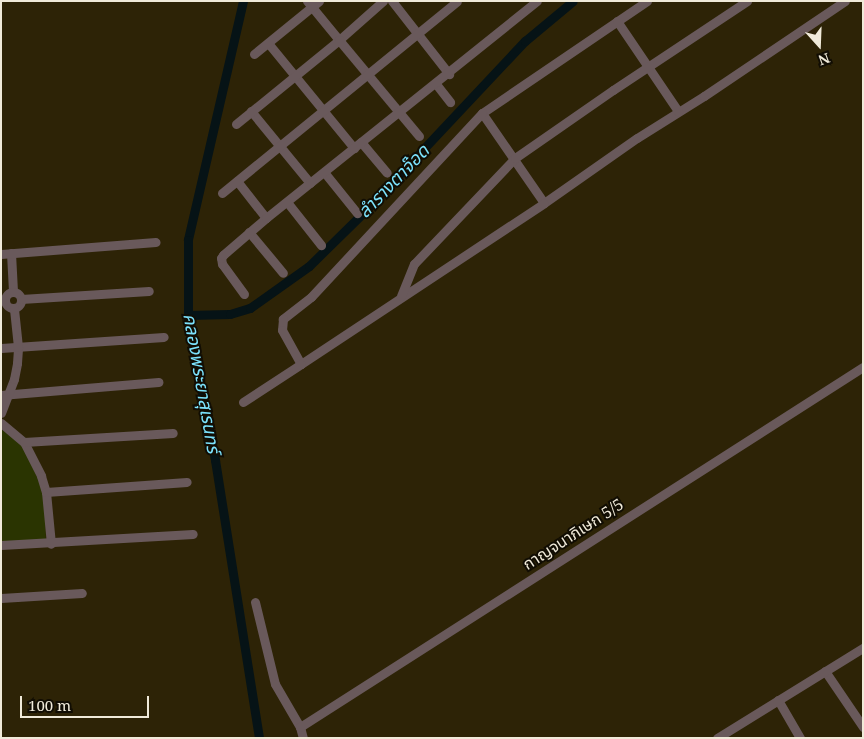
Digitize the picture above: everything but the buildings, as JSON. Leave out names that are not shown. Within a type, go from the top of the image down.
[{"type":"street","points":[[236,124],[339,40],[383,1]]},
{"type":"street","points":[[392,1],[449,74]]},
{"type":"street","points":[[222,193],[457,1]]},
{"type":"street","points":[[244,294],[225,269],[221,258],[266,218],[449,74],[537,1]]},
{"type":"street","points":[[301,364],[282,330],[283,319],[310,297],[482,113],[647,1]]},
{"type":"street","points":[[401,296],[414,264],[515,158],[747,1]]},
{"type":"street","points":[[243,402],[845,1]]},
{"type":"street","points":[[254,54],[312,3],[339,40],[419,136]]},
{"type":"street","points":[[617,21],[678,111]]},
{"type":"street","points":[[268,43],[325,110],[387,173]]},
{"type":"street","points":[[436,84],[450,102]]},
{"type":"street","points":[[251,111],[310,183]]},
{"type":"street","points":[[482,113],[515,158],[544,203]]},
{"type":"street","points":[[324,172],[357,213]]},
{"type":"street","points":[[238,181],[266,218]]},
{"type":"street","points":[[287,202],[321,245]]},
{"type":"street","points":[[249,232],[283,273]]},
{"type":"street","points":[[149,291],[21,299],[13,292],[6,253],[156,242]]},
{"type":"street","points":[[13,292],[8,294],[3,301],[8,306],[14,308]]},
{"type":"street","points":[[14,308],[19,305],[21,299]]},
{"type":"street","points":[[1,413],[5,395],[14,379],[18,347],[14,308]]},
{"type":"street","points":[[1,348],[164,337]]},
{"type":"street","name":"กาญจนาภิเษก 5/5","points":[[300,727],[863,367]]},
{"type":"street","points":[[5,395],[158,382]]},
{"type":"street","points":[[1,423],[24,442],[36,463],[46,492],[51,544]]},
{"type":"street","points":[[24,442],[173,433]]},
{"type":"street","points":[[46,492],[187,482]]},
{"type":"street","points":[[1,545],[51,544],[193,534]]},
{"type":"street","points":[[1,598],[82,593]]},
{"type":"street","points":[[255,602],[275,684],[300,727],[303,738]]},
{"type":"street","points":[[718,738],[863,648]]},
{"type":"street","points":[[826,671],[863,727]]},
{"type":"street","points":[[778,700],[800,738]]},
{"type":"green space","points":[[3,428],[22,442],[44,493],[46,543],[1,548],[1,434]]},
{"type":"waterway","name":"คลองพระยาสุเรนทร์","points":[[243,1],[188,240],[188,322],[215,460],[259,738]]},
{"type":"waterway","name":"ลำรางตาจ๊อด","points":[[188,315],[230,314],[250,308],[309,266],[367,209],[525,41],[573,1]]}]
